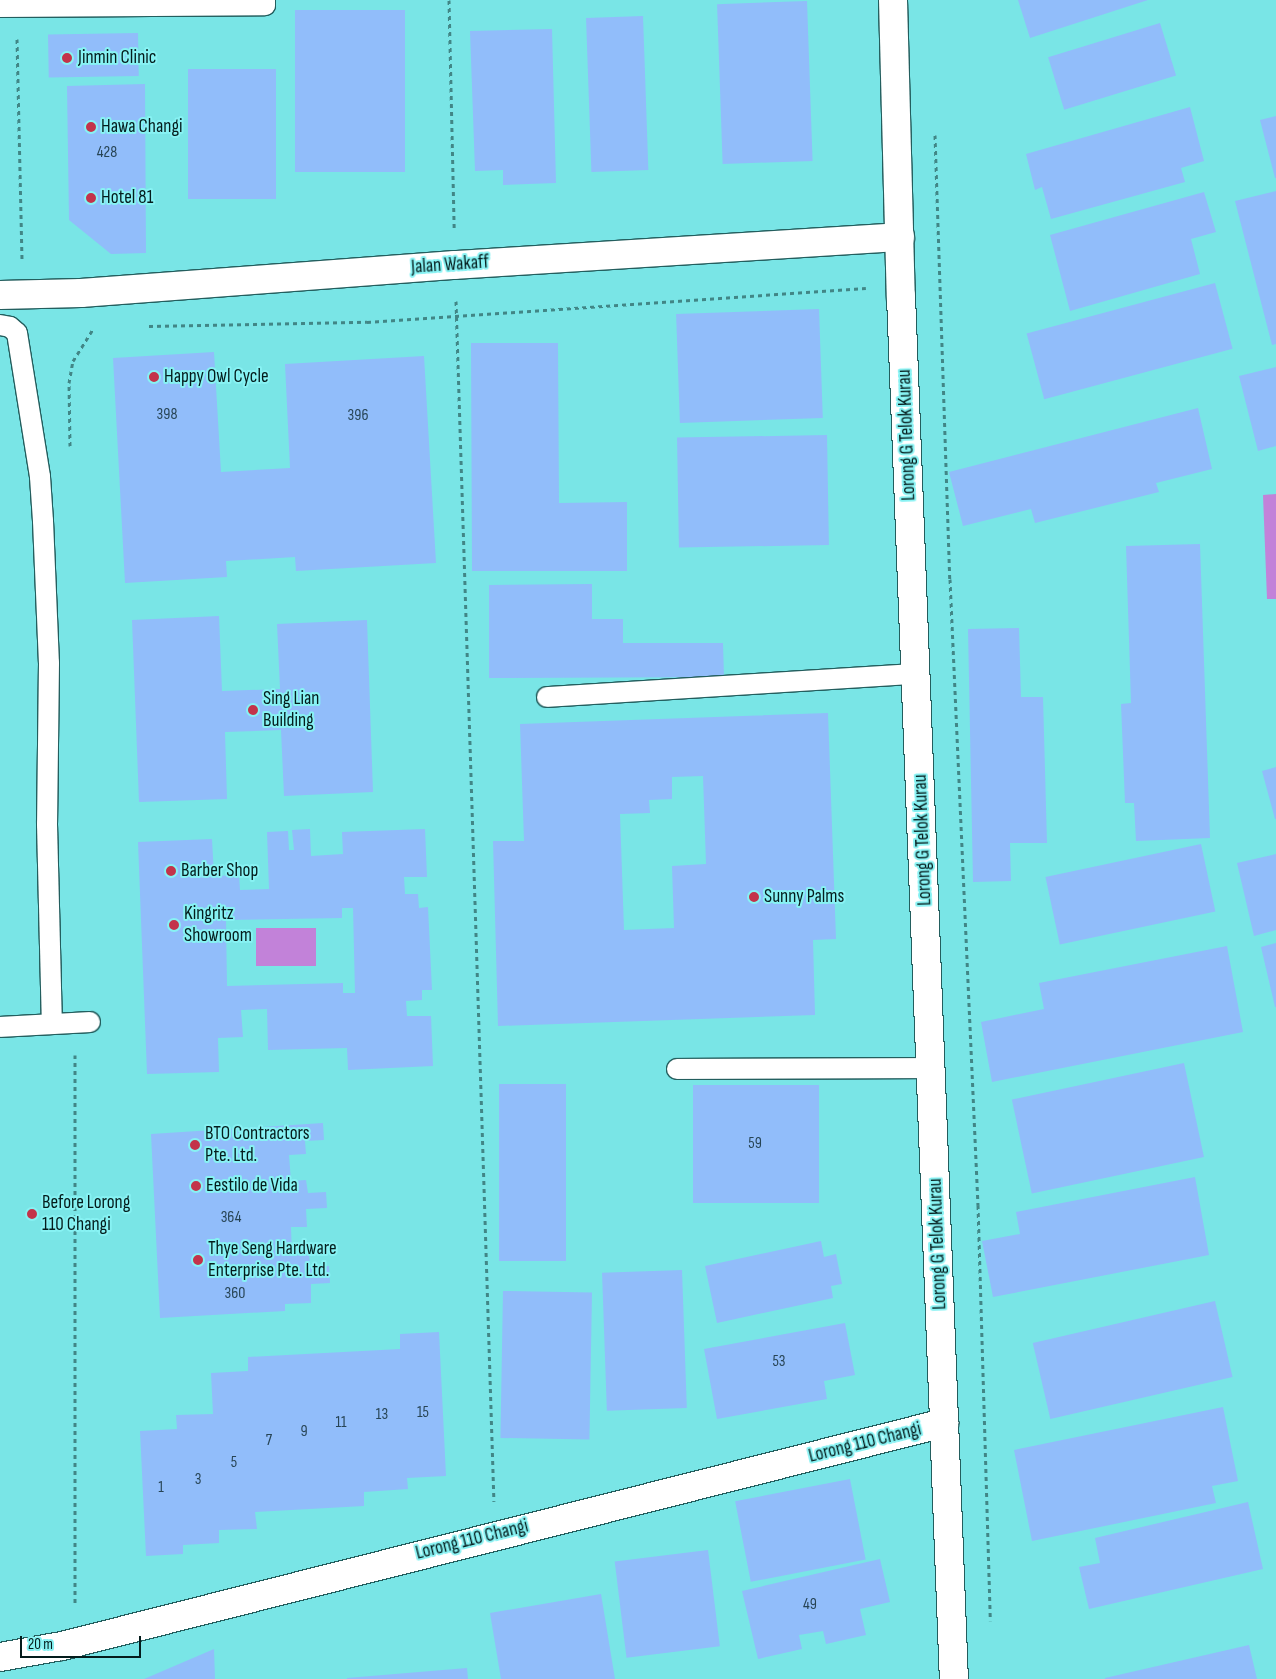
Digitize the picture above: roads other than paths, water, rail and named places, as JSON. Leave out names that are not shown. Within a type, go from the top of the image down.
[{"type":"street","name":"Lorong G Telok Kurau","points":[[893,0],[900,236],[933,1068],[954,1679]]},
{"type":"street","name":"Jalan Wakaff","points":[[0,296],[81,293],[455,265],[900,236]]},
{"type":"street","name":"Lorong 110 Changi","points":[[0,1657],[62,1646],[496,1534],[944,1423]]},
{"type":"lane","points":[[0,7],[265,5],[265,0]]},
{"type":"lane","points":[[0,325],[10,327],[17,334],[42,503],[49,664],[47,833],[52,1024]]},
{"type":"lane","points":[[547,697],[916,674]]},
{"type":"lane","points":[[0,1027],[90,1022]]},
{"type":"lane","points":[[677,1069],[933,1068]]},
{"type":"place","name":"Jinmin Clinic","points":[[67,58]]},
{"type":"place","name":"Hawa Changi","points":[[91,127]]},
{"type":"place","name":"Hotel 81","points":[[91,198]]},
{"type":"place","name":"Happy Owl Cycle","points":[[154,377]]},
{"type":"place","name":"Sing Lian Building","points":[[253,710]]},
{"type":"place","name":"Barber Shop","points":[[171,871]]},
{"type":"place","name":"Sunny Palms","points":[[754,897]]},
{"type":"place","name":"Kingritz Showroom","points":[[174,925]]},
{"type":"place","name":"BTO Contractors Pte. Ltd.","points":[[195,1145]]},
{"type":"place","name":"Eestilo de Vida","points":[[196,1186]]},
{"type":"place","name":"Before Lorong 110 Changi","points":[[32,1214]]},
{"type":"place","name":"Thye Seng Hardware Enterprise Pte. Ltd.","points":[[198,1260]]}]
